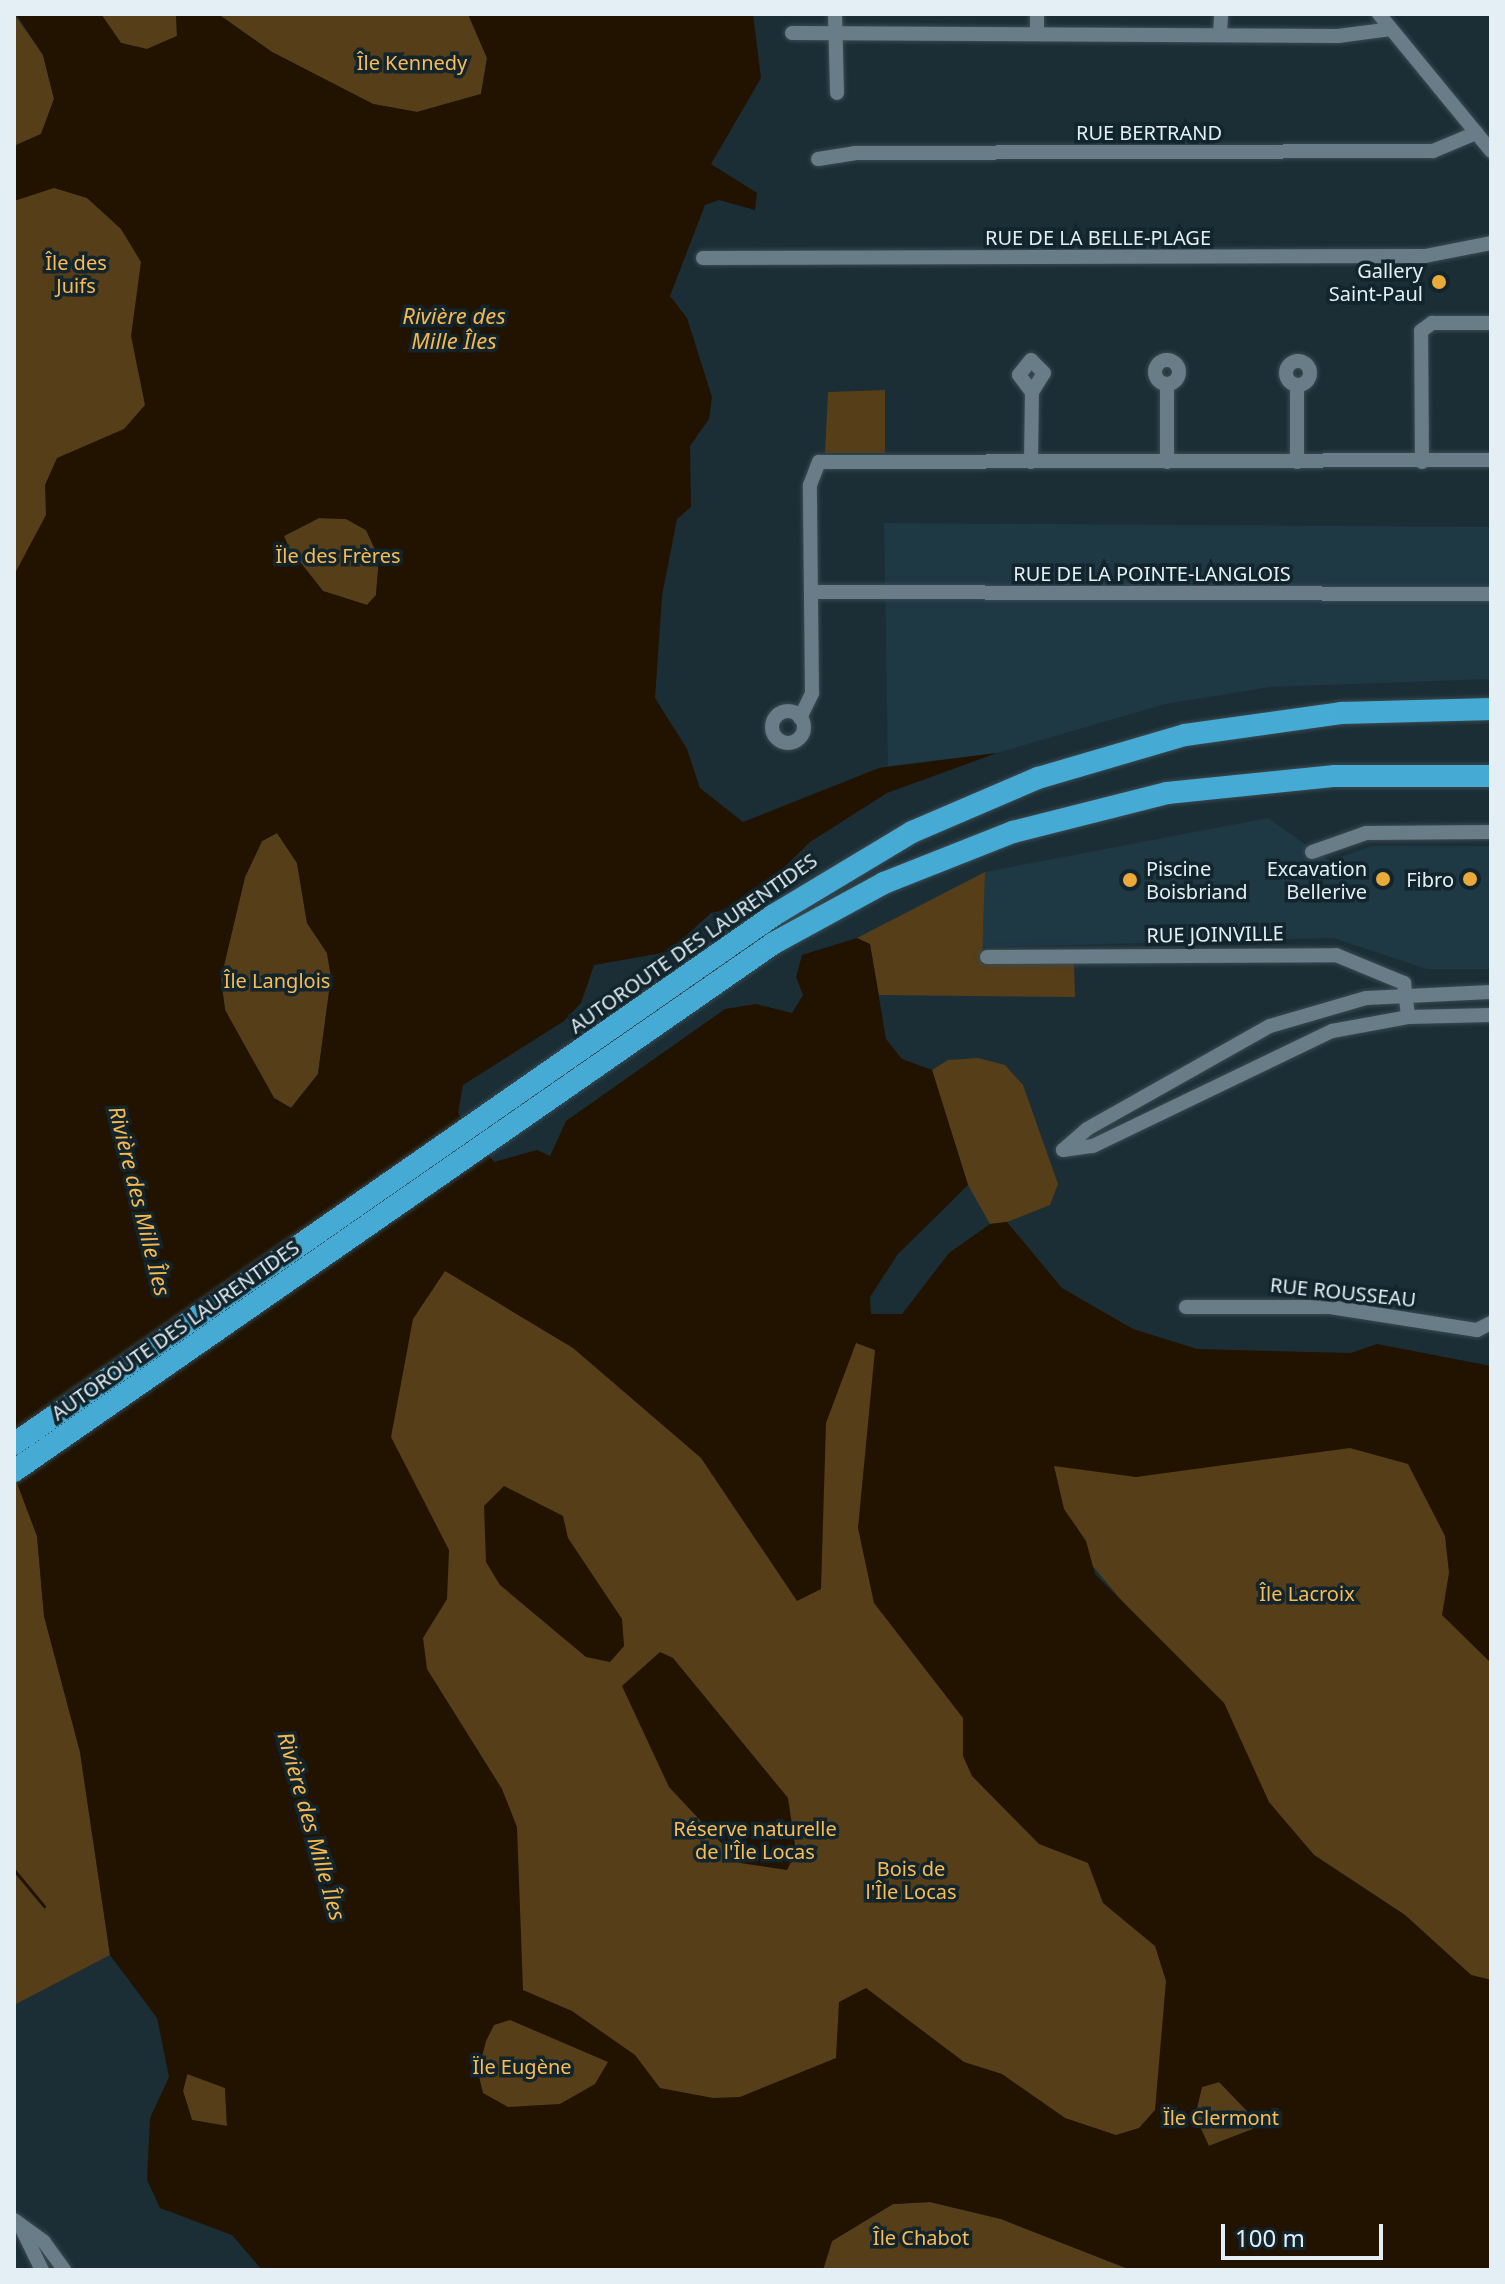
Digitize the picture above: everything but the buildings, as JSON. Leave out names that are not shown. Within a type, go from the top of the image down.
[{"type":"highway","name":"AUTOROUTE DES LAURENTIDES","points":[[14,1471],[848,866],[1015,787],[1144,744],[1269,720],[1491,709]]},
{"type":"highway","name":"AUTOROUTE DES LAURENTIDES","points":[[14,1444],[490,1126],[799,927],[983,842],[1126,801],[1222,785],[1491,776]]},
{"type":"street","points":[[835,14],[837,93]]},
{"type":"street","points":[[1037,14],[1037,33]]},
{"type":"street","points":[[1220,35],[1221,14]]},
{"type":"street","points":[[1379,14],[1491,151]]},
{"type":"street","points":[[792,33],[1354,36],[1391,29]]},
{"type":"street","name":"RUE BERTRAND","points":[[818,159],[855,153],[1433,151],[1476,133]]},
{"type":"street","name":"RUE DE LA BELLE-PLAGE","points":[[703,258],[1425,256],[1491,243]]},
{"type":"street","points":[[1422,462],[1421,331],[1432,323],[1491,323]]},
{"type":"street","points":[[1167,385],[1167,462]]},
{"type":"street","points":[[1297,385],[1297,462]]},
{"type":"street","points":[[1031,462],[1032,392]]},
{"type":"street","points":[[800,718],[812,693],[810,485],[819,462],[1491,460]]},
{"type":"street","name":"RUE DE LA POINTE-LANGLOIS","points":[[813,592],[1491,594]]},
{"type":"street","points":[[1312,852],[1366,833],[1491,832]]},
{"type":"street","name":"RUE JOINVILLE","points":[[987,957],[1323,953],[1404,983],[1408,993]]},
{"type":"street","points":[[1491,992],[1408,993],[1333,1005],[1242,1041],[1087,1129],[1063,1150],[1093,1146],[1259,1061],[1332,1031],[1408,1017],[1491,1015]]},
{"type":"street","points":[[1408,993],[1408,1017]]},
{"type":"street","points":[[1242,1041],[1259,1061]]},
{"type":"street","name":"RUE ROUSSEAU","points":[[1186,1307],[1330,1307],[1477,1330],[1491,1323]]},
{"type":"street","points":[[17,2224],[42,2270]]},
{"type":"street","points":[[17,2224],[44,2242],[64,2270]]},
{"type":"shaded area","points":[[884,523],[1491,527],[1491,679],[1270,687],[1165,704],[997,753],[888,766]]},
{"type":"shaded area","points":[[1268,818],[1329,861],[1372,846],[1491,846],[1491,969],[1427,969],[1333,938],[982,947],[985,872]]},
{"type":"green space","points":[[14,14],[43,55],[54,99],[41,134],[14,146]]},
{"type":"green space","points":[[101,14],[176,14],[177,36],[147,49],[121,43]]},
{"type":"green space","name":"Île Kennedy","points":[[218,14],[468,14],[487,58],[481,94],[417,112],[373,104],[272,52]]},
{"type":"green space","name":"Île des Juifs","points":[[57,160],[167,251],[168,431],[14,630],[14,168]]},
{"type":"green space","points":[[885,390],[885,453],[825,453],[828,392]]},
{"type":"green space","name":"Ïle des Frères","points":[[319,518],[346,519],[366,530],[379,558],[376,595],[367,605],[323,591],[289,548],[284,536]]},
{"type":"green space","name":"Île Langlois","points":[[277,833],[297,863],[307,923],[327,953],[331,977],[318,1074],[291,1108],[274,1098],[225,1010],[221,978],[245,877],[262,841]]},
{"type":"green space","points":[[985,872],[982,964],[1074,962],[1075,997],[879,995],[870,945],[857,938]]},
{"type":"green space","points":[[978,1058],[1005,1065],[1023,1085],[1058,1184],[1050,1205],[1007,1222],[990,1224],[968,1185],[932,1070],[948,1060]]},
{"type":"green space","name":"Réserve naturelle de l'Île Locas","points":[[338,1259],[839,1309],[918,1345],[1205,1946],[1180,2145],[558,2143],[452,2097],[421,1730]]},
{"type":"green space","name":"Île Lacroix","points":[[1004,1379],[1296,1429],[1424,1459],[1491,1558],[1491,1980],[1471,1975],[1405,1915],[1314,1855],[1268,1802],[1224,1703],[1155,1640],[1053,1519]]},
{"type":"green space","points":[[14,1475],[37,1536],[44,1616],[80,1752],[110,1955],[14,2005]]},
{"type":"green space","points":[[188,2073],[225,2088],[227,2126],[192,2120],[183,2091]]},
{"type":"green space","name":"Ïle Clermont","points":[[1220,2082],[1247,2111],[1253,2129],[1208,2146],[1195,2116],[1202,2087]]},
{"type":"green space","name":"Île Chabot","points":[[930,2202],[1001,2219],[1131,2270],[823,2270],[832,2241],[893,2204]]},
{"type":"water","name":"Rivière des Mille Îles","points":[[16,14],[101,14],[121,43],[147,49],[177,36],[176,14],[218,14],[272,52],[373,104],[417,112],[481,94],[487,58],[468,14],[753,14],[761,78],[711,164],[757,193],[755,210],[719,200],[705,205],[670,296],[687,318],[712,397],[709,419],[690,446],[691,507],[677,519],[662,596],[655,698],[687,749],[700,788],[743,822],[879,768],[997,753],[887,793],[810,842],[746,905],[711,913],[668,952],[594,965],[581,1003],[564,1021],[463,1085],[458,1113],[494,1162],[537,1150],[550,1156],[566,1121],[725,1009],[756,1004],[792,1013],[803,995],[796,977],[802,955],[857,938],[870,944],[886,1039],[902,1059],[932,1070],[968,1185],[898,1254],[870,1297],[871,1314],[902,1314],[949,1253],[990,1224],[1007,1222],[1062,1288],[1133,1329],[1197,1349],[1351,1353],[1377,1344],[1491,1366],[1491,1663],[1442,1615],[1449,1573],[1445,1536],[1408,1464],[1350,1448],[1136,1477],[1054,1466],[1064,1509],[1086,1541],[1095,1574],[1224,1703],[1269,1802],[1314,1855],[1405,1915],[1471,1975],[1491,1980],[1491,2270],[1131,2270],[1001,2219],[930,2202],[893,2204],[832,2241],[823,2270],[262,2270],[232,2235],[160,2208],[147,2180],[150,2118],[169,2077],[157,2018],[110,1955],[80,1752],[44,1616],[37,1536],[14,1475],[14,575],[46,515],[45,485],[57,458],[124,429],[145,405],[131,336],[141,262],[121,229],[87,198],[54,188],[14,201],[14,146],[41,134],[54,99],[43,55]],"holes":[[[319,518],[346,519],[366,530],[379,558],[376,595],[367,605],[323,591],[289,548],[284,536]],[[277,833],[297,863],[307,923],[327,953],[331,977],[318,1074],[291,1108],[274,1098],[225,1010],[221,978],[245,877],[262,841]],[[445,1271],[573,1348],[701,1458],[797,1601],[821,1589],[826,1423],[856,1343],[875,1350],[858,1528],[874,1603],[963,1718],[963,1756],[972,1776],[1039,1844],[1088,1863],[1103,1903],[1155,1946],[1166,1981],[1155,2110],[1139,2128],[1116,2135],[1065,2118],[1002,2074],[964,2062],[866,1988],[839,2002],[836,2058],[740,2097],[713,2098],[660,2088],[635,2055],[572,2011],[523,1990],[517,1827],[502,1789],[427,1669],[423,1638],[447,1599],[449,1550],[391,1437],[413,1319]],[[510,2020],[608,2062],[595,2084],[560,2104],[508,2107],[483,2093],[478,2072],[486,2041],[494,2025]],[[187,2074],[225,2088],[227,2126],[192,2120],[183,2091]],[[1219,2082],[1247,2111],[1253,2129],[1209,2146],[1195,2116],[1202,2087]]]},
{"type":"water","points":[[504,1486],[563,1516],[568,1538],[622,1619],[624,1646],[610,1662],[586,1657],[500,1585],[486,1562],[484,1506]]},
{"type":"water","points":[[660,1652],[673,1658],[788,1798],[796,1852],[787,1870],[740,1863],[669,1787],[622,1686]]},
{"type":"waterway","points":[[14,1870],[44,1906]]},
{"type":"place","name":"Gallery Saint-Paul","points":[[1439,282]]},
{"type":"place","name":"Excavation Bellerive","points":[[1383,879]]},
{"type":"place","name":"Fibro","points":[[1470,879]]},
{"type":"place","name":"Piscine Boisbriand","points":[[1130,880]]},
{"type":"park label","name":"Bois de l'Île Locas","points":[[911,1880]]},
{"type":"park label","name":"Ïle Eugène","points":[[522,2066]]}]
